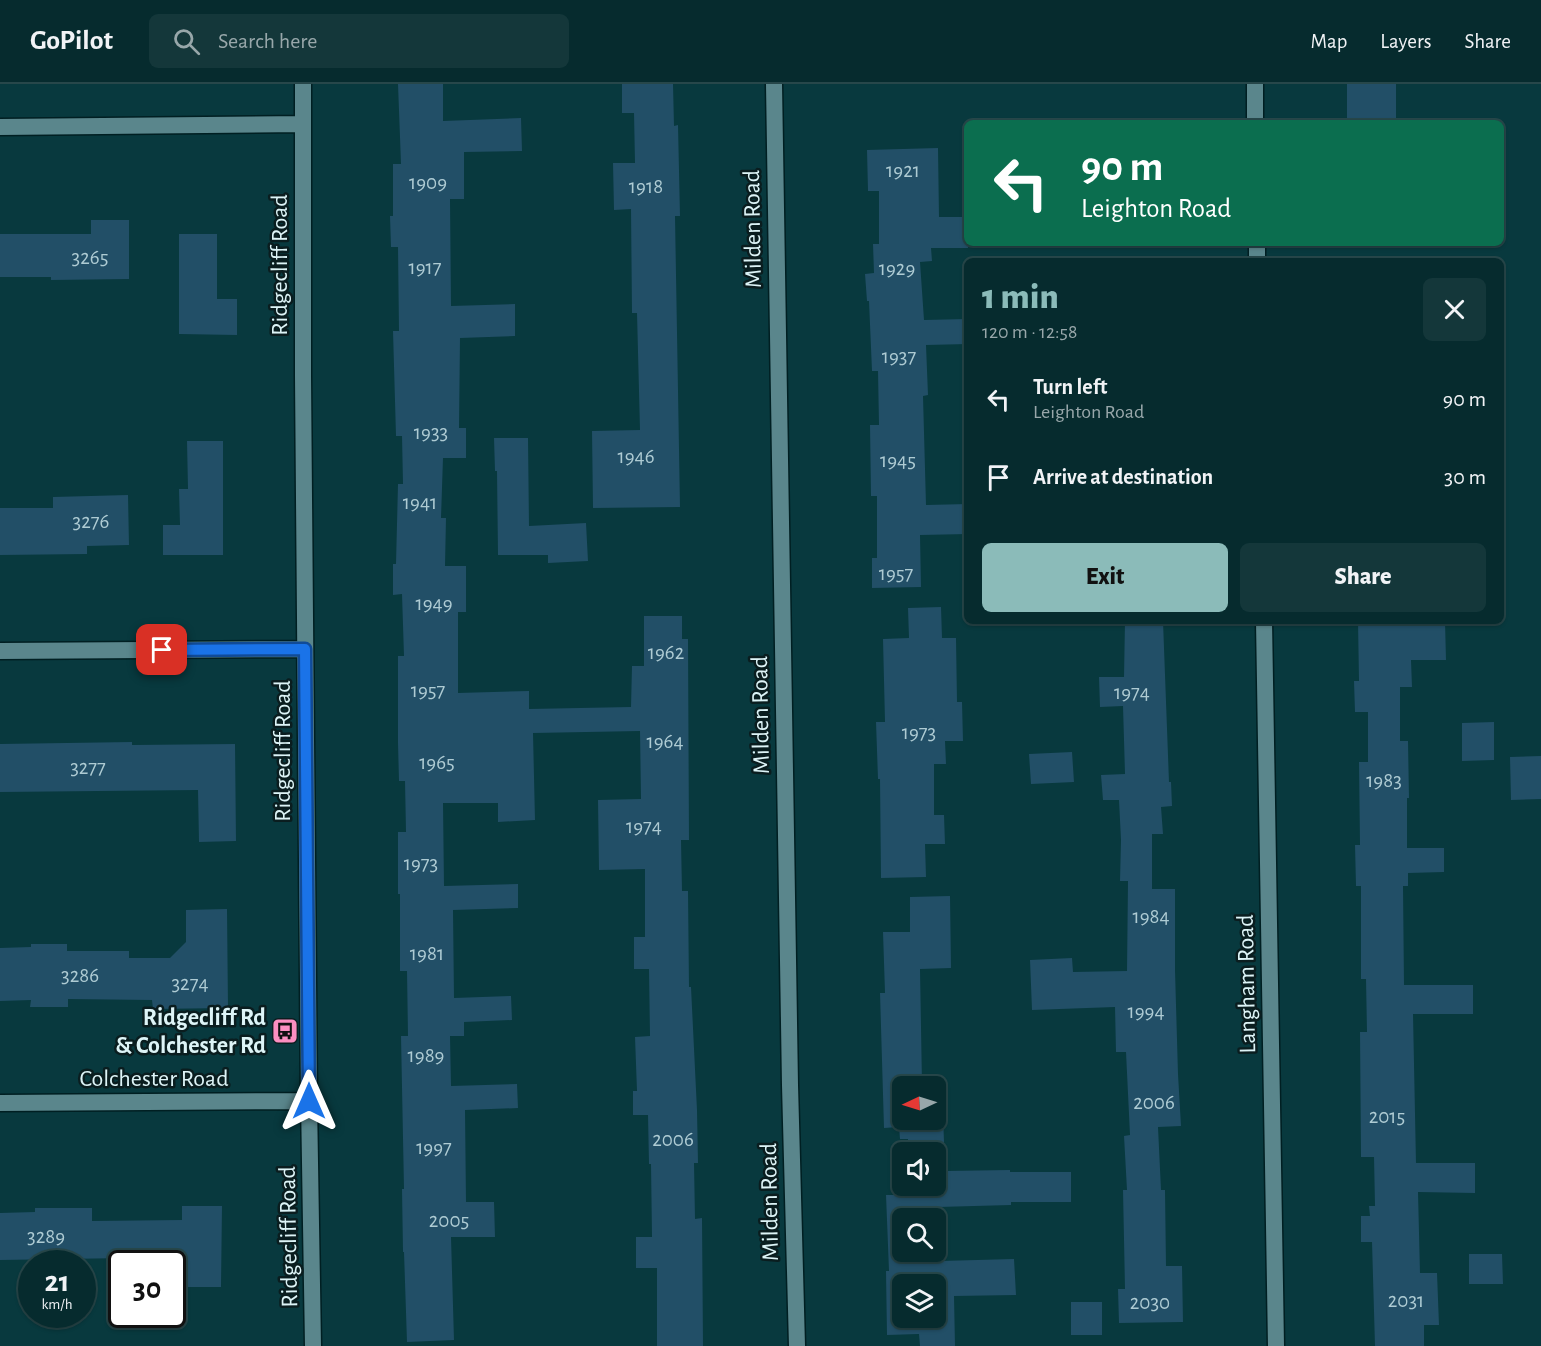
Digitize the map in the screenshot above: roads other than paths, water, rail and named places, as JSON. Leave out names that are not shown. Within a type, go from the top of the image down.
[{"type":"street","name":"Ridgecliff Road","points":[[303,84],[305,649],[309,1101],[314,1346]]},
{"type":"street","name":"Milden Road","points":[[774,84],[790,1073],[797,1346]]},
{"type":"street","points":[[1255,84],[1255,120]]},
{"type":"street","points":[[0,127],[303,124]]},
{"type":"street","name":"Langham Road","points":[[1264,624],[1276,1346]]},
{"type":"street","points":[[0,651],[305,649]]},
{"type":"street","name":"Colchester Road","points":[[0,1103],[309,1101]]},
{"type":"place","name":"Ridgecliff Rd & Colchester Rd","points":[[285,1031]]}]
